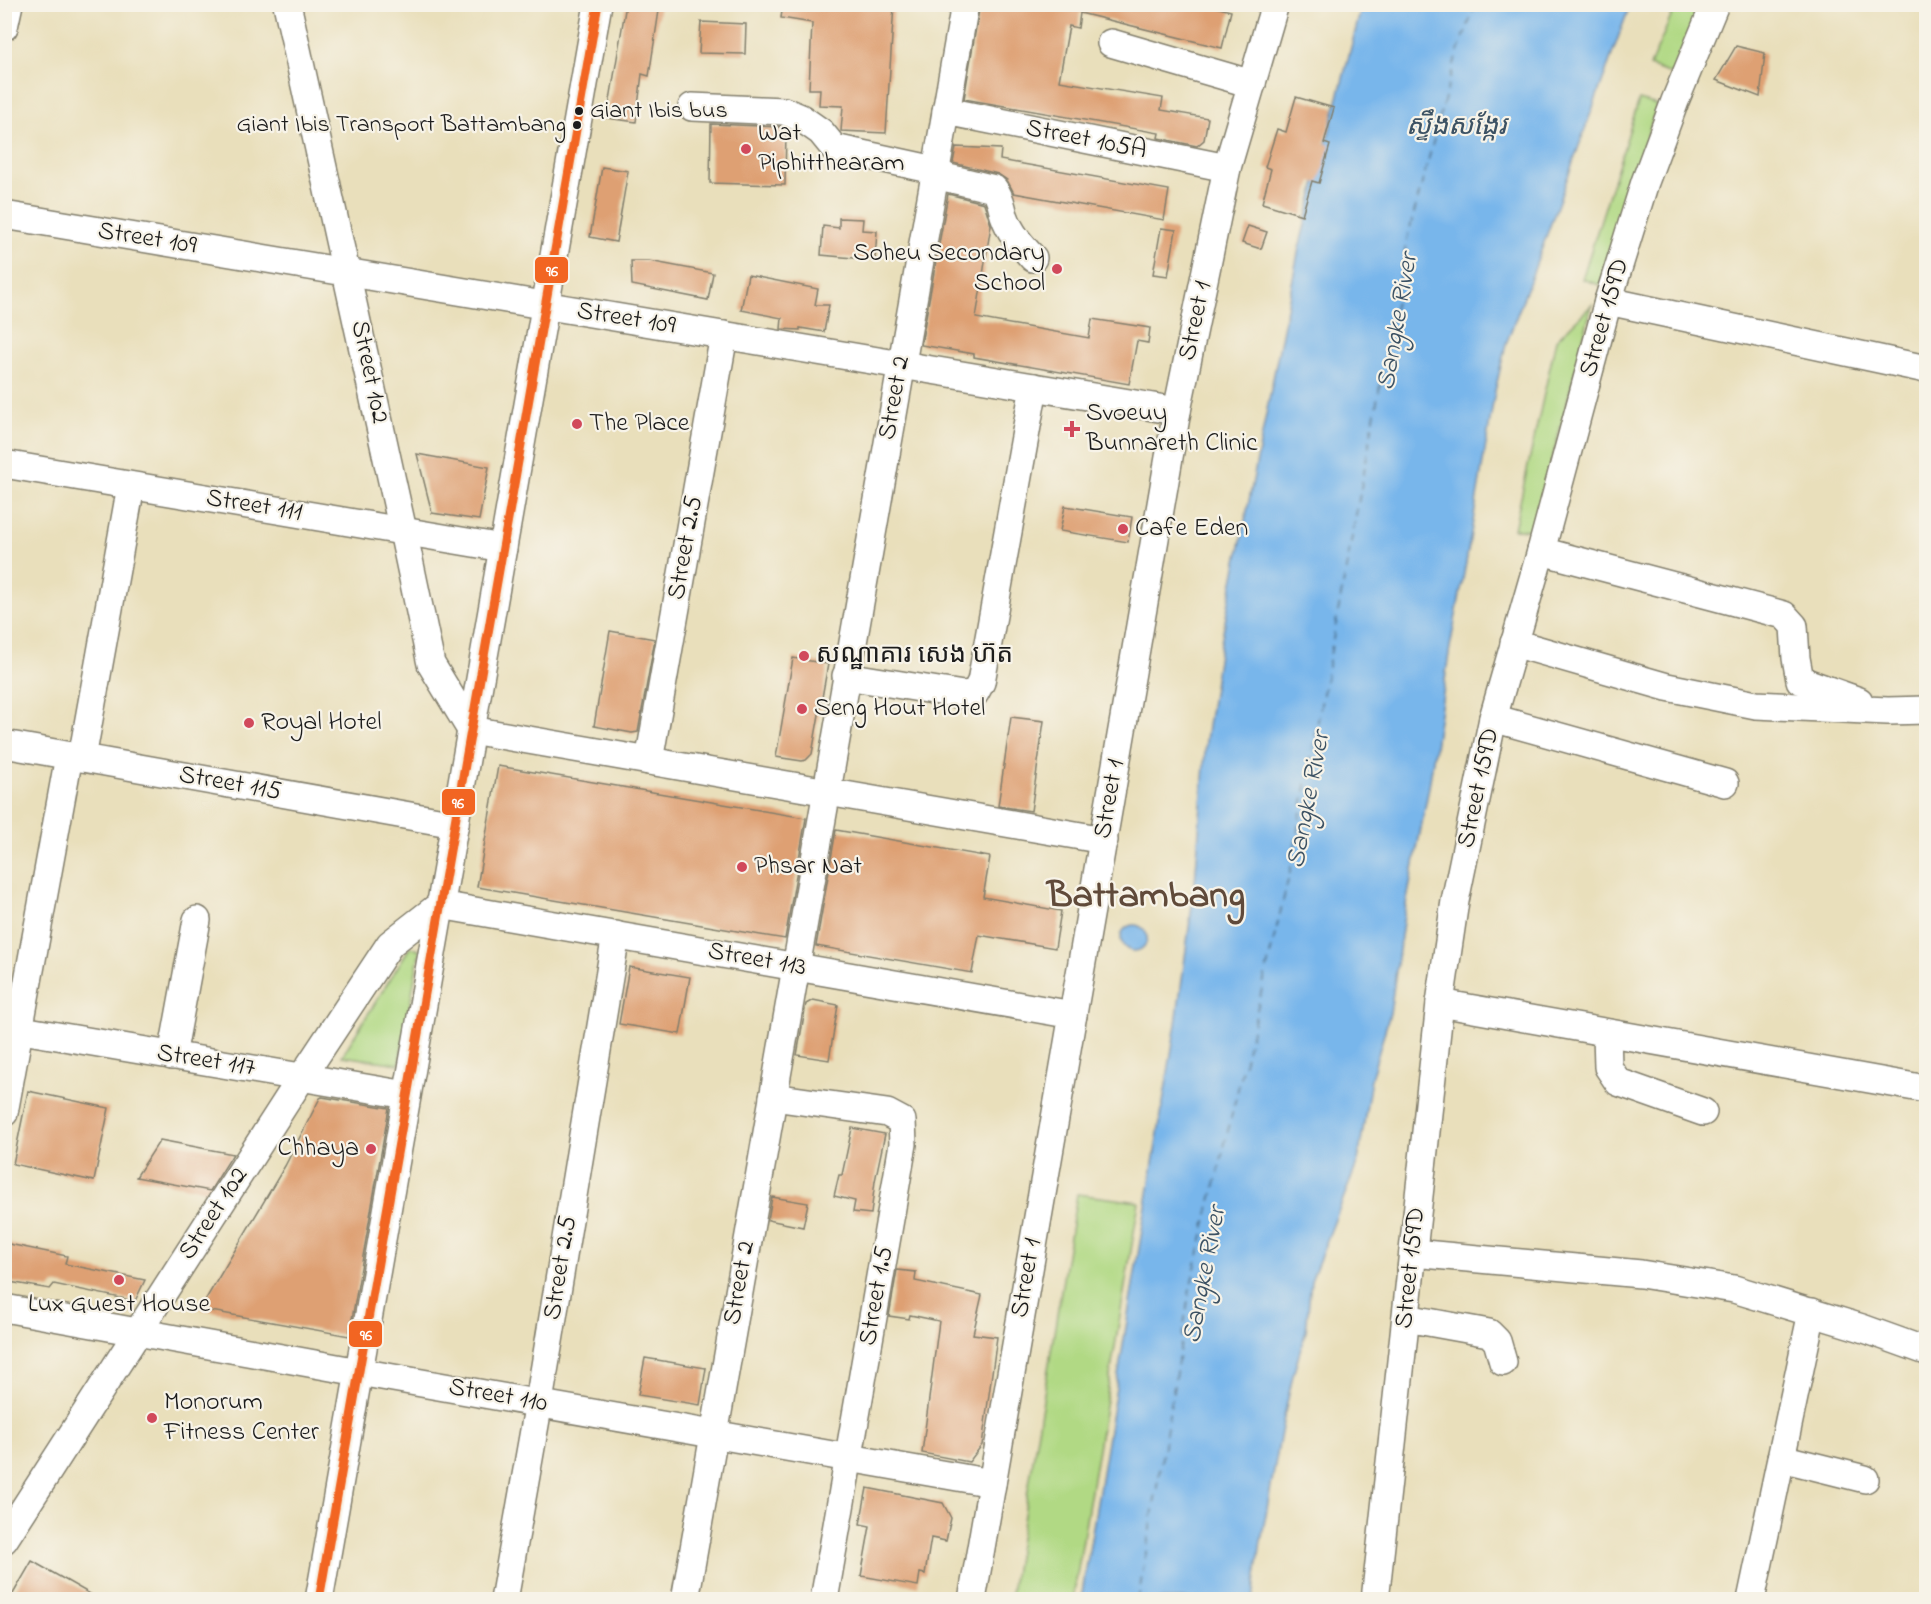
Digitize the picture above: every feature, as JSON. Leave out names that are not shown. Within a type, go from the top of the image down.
[{"type":"street","points":[[4,27],[9,4]]},
{"type":"street","name":"Street 102","points":[[287,4],[404,531],[431,664],[471,730]]},
{"type":"street","points":[[319,1599],[598,4]]},
{"type":"street","name":"Street 2","points":[[685,1599],[965,4]]},
{"type":"street","name":"Street 1","points":[[972,1599],[1177,411],[1227,168],[1275,4]]},
{"type":"street","name":"Street 159D","points":[[1375,1599],[1440,1003],[1455,901],[1493,718],[1541,551],[1608,301],[1649,172],[1715,4]]},
{"type":"street","points":[[1111,43],[1252,84]]},
{"type":"street","points":[[692,107],[784,111],[801,118],[820,132],[834,147],[935,170],[948,178],[994,189],[1001,199],[1004,215],[1015,238],[1033,258]]},
{"type":"street","name":"Street 105A","points":[[946,111],[1227,168]]},
{"type":"street","name":"Street 109","points":[[4,215],[1177,411]]},
{"type":"street","points":[[1608,301],[1926,369]]},
{"type":"street","name":"Street 2.5","points":[[649,761],[724,335]]},
{"type":"street","points":[[846,676],[963,695],[975,693],[981,682],[1034,387]]},
{"type":"street","name":"Street 111","points":[[4,464],[503,548]]},
{"type":"street","points":[[4,1113],[13,1029],[75,757],[131,486]]},
{"type":"street","points":[[1541,551],[1784,615],[1794,626],[1800,680],[1888,711]]},
{"type":"street","points":[[1514,643],[1667,687],[1756,705],[1888,711],[1926,710]]},
{"type":"street","points":[[1493,718],[1725,783]]},
{"type":"street","points":[[471,730],[1104,840]]},
{"type":"street","name":"Street 115","points":[[4,744],[455,824]]},
{"type":"street","name":"Street 102","points":[[4,1540],[390,944],[441,905]]},
{"type":"street","name":"Street 113","points":[[441,905],[1073,1015]]},
{"type":"street","points":[[172,1056],[197,920]]},
{"type":"street","name":"Street 2.5","points":[[504,1599],[616,935]]},
{"type":"street","points":[[1440,1003],[1926,1089]]},
{"type":"street","name":"Street 117","points":[[13,1029],[407,1095]]},
{"type":"street","points":[[1607,1033],[1608,1067],[1618,1082],[1703,1112]]},
{"type":"street","name":"Street 1.5","points":[[773,1097],[887,1113],[902,1121],[903,1144],[824,1599]]},
{"type":"street","points":[[1413,1253],[1641,1274],[1734,1289],[1862,1328],[1926,1351]]},
{"type":"street","name":"Street 110","points":[[4,1308],[992,1483]]},
{"type":"street","points":[[1753,1599],[1812,1312]]},
{"type":"street","points":[[1406,1318],[1489,1333],[1497,1341],[1503,1362]]},
{"type":"street","points":[[1781,1458],[1865,1479]]},
{"type":"green space","points":[[1676,5],[1703,5],[1673,75],[1650,66]]},
{"type":"green space","points":[[1639,100],[1657,105],[1600,285],[1582,279]]},
{"type":"green space","points":[[1592,305],[1534,530],[1514,529],[1556,340]]},
{"type":"green space","points":[[410,947],[420,950],[399,1064],[342,1056]]},
{"type":"green space","points":[[1077,1194],[1139,1202],[1073,1599],[1010,1599]]},
{"type":"water","name":"ស្ទឹងសង្កែរ","points":[[1362,5],[1630,5],[1506,344],[1495,391],[1450,647],[1429,787],[1404,915],[1390,1013],[1371,1079],[1358,1161],[1311,1281],[1306,1331],[1293,1375],[1282,1427],[1253,1599],[1081,1600],[1176,1024],[1195,883],[1206,740],[1220,647],[1299,248]]},
{"type":"water","points":[[1134,925],[1143,929],[1147,938],[1143,947],[1134,951],[1125,947],[1121,938],[1125,929]]},
{"type":"building","points":[[626,4],[660,4],[649,76],[642,74],[636,122],[607,118]]},
{"type":"building","points":[[783,4],[894,4],[886,133],[841,131],[843,106],[819,105],[820,89],[809,89],[812,23],[781,18]]},
{"type":"building","points":[[980,4],[1203,4],[1231,11],[1222,48],[1080,13],[1078,28],[1069,26],[1059,81],[1163,98],[1161,110],[1208,118],[1204,140],[1197,146],[1158,138],[1159,133],[964,99]]},
{"type":"building","points":[[701,22],[746,24],[745,54],[699,53]]},
{"type":"building","points":[[1736,46],[1765,53],[1760,97],[1716,80]]},
{"type":"building","points":[[1296,97],[1334,108],[1324,143],[1330,145],[1319,183],[1312,181],[1302,215],[1262,203],[1271,169],[1265,167],[1277,129],[1286,132]]},
{"type":"building","points":[[711,124],[786,129],[785,185],[710,183]]},
{"type":"building","points":[[956,147],[1001,149],[1000,160],[1169,190],[1164,220],[1014,193],[1007,180],[998,174],[953,163]]},
{"type":"building","points":[[602,167],[628,171],[616,242],[590,237]]},
{"type":"building","points":[[948,194],[984,203],[991,225],[976,318],[1089,338],[1092,319],[1150,328],[1148,343],[1137,341],[1129,384],[974,357],[974,354],[921,345]]},
{"type":"building","points":[[839,218],[863,219],[862,230],[877,231],[875,260],[821,255],[823,226],[839,228]]},
{"type":"building","points":[[1248,226],[1267,232],[1261,249],[1242,243]]},
{"type":"building","points":[[1161,228],[1176,230],[1168,276],[1153,274]]},
{"type":"building","points":[[631,261],[649,261],[713,273],[708,300],[632,285]]},
{"type":"building","points":[[748,275],[818,289],[815,305],[829,305],[824,332],[800,328],[800,330],[781,329],[782,318],[741,310]]},
{"type":"building","points":[[417,454],[489,467],[479,520],[432,513]]},
{"type":"building","points":[[1065,506],[1132,517],[1128,542],[1060,531]]},
{"type":"building","points":[[610,631],[655,639],[638,732],[632,733],[594,726]]},
{"type":"building","name":"Seng Hout Hotel","points":[[793,658],[828,664],[812,754],[802,761],[776,757]]},
{"type":"building","points":[[1011,717],[1044,721],[1031,811],[998,806]]},
{"type":"building","name":"Phsar Nat","points":[[498,766],[806,818],[785,939],[477,887]]},
{"type":"building","name":"Phsar Nat","points":[[836,830],[990,857],[983,897],[1061,911],[1055,948],[979,935],[972,973],[816,946]]},
{"type":"building","points":[[629,967],[690,977],[680,1034],[619,1024]]},
{"type":"building","points":[[813,1000],[838,1005],[829,1060],[797,1055],[806,1004]]},
{"type":"building","points":[[28,1091],[109,1108],[94,1181],[13,1164]]},
{"type":"building","points":[[322,1097],[389,1108],[349,1336],[200,1309],[285,1166]]},
{"type":"building","points":[[852,1128],[885,1134],[871,1214],[853,1212],[855,1201],[834,1196],[839,1175],[842,1175]]},
{"type":"building","points":[[160,1140],[233,1154],[210,1191],[136,1177]]},
{"type":"building","points":[[772,1197],[808,1203],[803,1227],[768,1220]]},
{"type":"building","points":[[4,1243],[67,1256],[65,1264],[145,1280],[135,1301],[54,1284],[50,1289],[4,1281]]},
{"type":"building","points":[[897,1270],[916,1272],[915,1281],[982,1295],[973,1334],[997,1337],[982,1445],[969,1462],[922,1453],[939,1321],[910,1315],[909,1319],[889,1316]]},
{"type":"building","points":[[645,1358],[706,1368],[700,1405],[638,1395]]},
{"type":"building","points":[[867,1488],[943,1503],[951,1518],[946,1541],[931,1538],[925,1574],[920,1573],[918,1586],[861,1576],[870,1526],[860,1524]]},
{"type":"building","points":[[32,1561],[99,1599],[10,1599]]},
{"type":"ferry route","points":[[1138,1600],[1190,1289],[1290,872],[1407,239],[1456,57],[1476,4]]},
{"type":"transit line","name":"96","points":[[319,1600],[598,4]]},
{"type":"place","name":"Giant Ibis bus","points":[[579,111]]},
{"type":"place","name":"Giant Ibis Transport Battambang","points":[[577,125]]},
{"type":"place","name":"Wat Piphitthearam","points":[[746,149]]},
{"type":"place","name":"Soheu Secondary School","points":[[1057,269]]},
{"type":"place","name":"The Place","points":[[577,424]]},
{"type":"place","name":"Svoeuy Bunnareth Clinic","points":[[1072,429]]},
{"type":"place","name":"Cafe Eden","points":[[1123,529]]},
{"type":"place","name":"សណ្ឋាគារ សេង ហ៊ត","points":[[804,656]]},
{"type":"place","name":"Seng Hout Hotel","points":[[802,709]]},
{"type":"place","name":"Royal Hotel","points":[[249,723]]},
{"type":"place","name":"Phsar Nat","points":[[742,867]]},
{"type":"place","name":"Chhaya","points":[[371,1149]]},
{"type":"place","name":"Lux Guest House","points":[[119,1280]]},
{"type":"place","name":"Monorum Fitness Center","points":[[152,1418]]},
{"type":"district","name":"Battambang","points":[[1146,897]]},
{"type":"water label","name":"Sangke River","points":[[1398,322]]},
{"type":"water label","name":"Sangke River","points":[[1309,800]]},
{"type":"water label","name":"Sangke River","points":[[1205,1275]]}]
